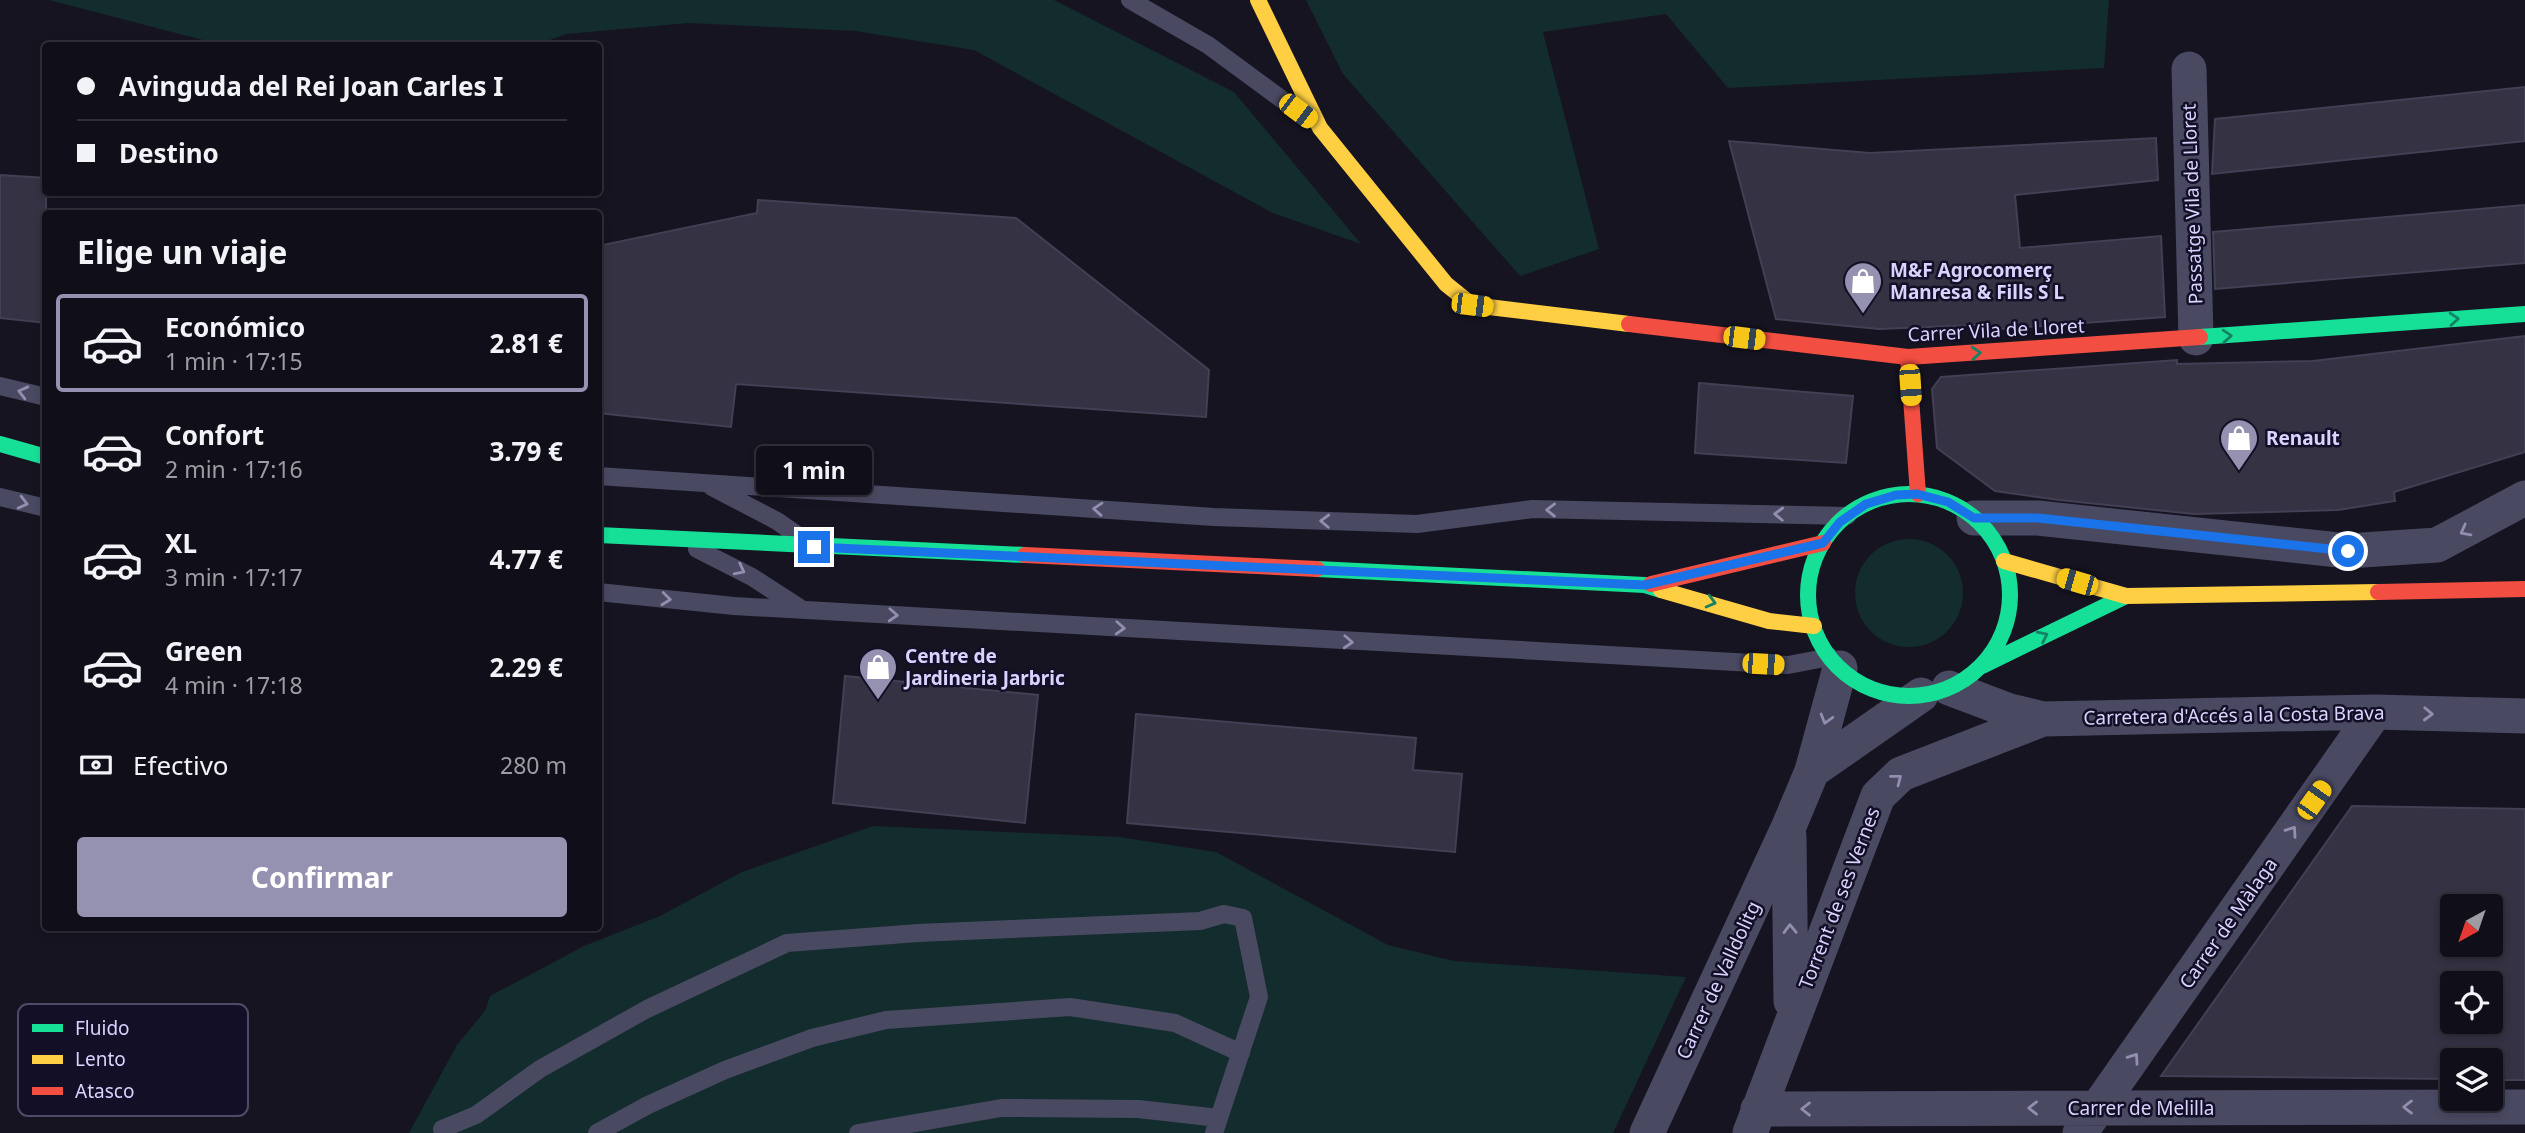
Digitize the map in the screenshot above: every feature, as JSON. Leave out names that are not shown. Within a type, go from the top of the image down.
[{"type":"main road","points":[[1258,0],[1320,128]]},
{"type":"main road","name":"Carrer Vila de Lloret","points":[[1320,128],[1446,284],[1472,305],[1908,357],[2525,314]]},
{"type":"main road","points":[[1908,357],[1917,494]]},
{"type":"main road","points":[[0,444],[42,456]]},
{"type":"main road","points":[[1982,666],[2000,640],[2009,611],[2010,591],[2004,561],[1992,538],[1974,518],[1948,502],[1917,494],[1886,497],[1847,516],[1823,543],[1810,575],[1809,601],[1814,626],[1835,662],[1860,683],[1884,692],[1935,692],[1982,666],[2126,596]]},
{"type":"main road","points":[[602,534],[814,547],[1645,585],[1769,621],[1814,626]]},
{"type":"main road","points":[[1645,585],[1823,543]]},
{"type":"main road","points":[[2004,561],[2126,596],[2525,589]]},
{"type":"street","name":"Passatge Vila de Lloret","points":[[2189,69],[2196,338]]},
{"type":"street","points":[[1974,518],[2038,518],[2348,551],[2437,545],[2525,498]]},
{"type":"street","name":"Carrer de Valldolitg","points":[[1647,1133],[1812,771],[1835,662]]},
{"type":"street","points":[[1812,771],[1935,692]]},
{"type":"street","name":"Carretera d'Accés a la Costa Brava","points":[[1935,692],[2043,719],[2375,712],[2525,716]]},
{"type":"street","name":"Carrer de Màlaga","points":[[2089,1120],[2375,712]]},
{"type":"street","name":"Torrent de ses Vernes","points":[[1754,1121],[1878,796],[1901,774],[2043,719]]},
{"type":"street","name":"Carrer de Valldolitg","points":[[1789,826],[1791,1022]]},
{"type":"street","name":"Carrer de Melilla","points":[[1754,1121],[2089,1120],[2525,1107]]},
{"type":"lane","points":[[1130,0],[1208,45],[1320,128]]},
{"type":"lane","points":[[0,386],[42,396]]},
{"type":"lane","points":[[602,476],[1214,517],[1417,524],[1533,509],[1847,516]]},
{"type":"lane","points":[[705,484],[777,521],[814,547]]},
{"type":"lane","points":[[0,497],[42,507]]},
{"type":"lane","points":[[679,540],[752,577],[803,610]]},
{"type":"lane","points":[[602,592],[803,610],[1788,665],[1835,662]]},
{"type":"lane","points":[[444,1133],[442,1129],[476,1115],[540,1069],[647,1009],[787,943],[918,933],[1200,921],[1224,914],[1243,918],[1259,996],[1216,1125],[1138,1109],[1001,1108],[858,1133]]},
{"type":"lane","points":[[597,1133],[648,1105],[725,1070],[812,1038],[886,1020],[1070,1007],[1175,1023],[1241,1053]]},
{"type":"green space","points":[[49,0],[1054,0],[1234,92],[1361,244],[1273,213],[974,50],[855,31],[689,23],[566,34],[544,42],[210,42]]},
{"type":"green space","points":[[1306,0],[2109,0],[2104,68],[1728,88],[1666,14],[1543,32],[1599,249],[1520,276],[1343,74]]},
{"type":"green space","points":[[1909,539],[1930,543],[1947,555],[1959,572],[1963,593],[1959,614],[1947,631],[1930,643],[1909,647],[1888,643],[1871,631],[1859,614],[1855,593],[1859,572],[1871,555],[1888,543]]},
{"type":"green space","points":[[873,826],[1119,837],[1216,852],[1388,945],[1454,961],[1686,977],[1613,1133],[409,1133],[457,1045],[485,1011],[490,996],[584,946],[660,916],[742,872]]},
{"type":"building","points":[[2525,87],[2525,141],[2212,174],[2215,119]]},
{"type":"building","points":[[2156,138],[2158,180],[2015,195],[2020,248],[2161,236],[2165,317],[1973,331],[1977,325],[1879,329],[1776,319],[1729,141],[1870,153]]},
{"type":"building","points":[[0,175],[42,178],[42,196],[46,196],[46,210],[42,210],[42,323],[0,318]]},
{"type":"building","points":[[758,200],[1016,218],[1209,370],[1206,417],[736,384],[731,427],[602,413],[602,245],[757,213]]},
{"type":"building","points":[[2525,205],[2525,263],[2215,289],[2213,232]]},
{"type":"building","points":[[2525,336],[2525,452],[2394,492],[2395,501],[2338,510],[2194,514],[2059,500],[1995,491],[1937,448],[1932,389],[1941,377],[2177,360],[2177,364],[2313,361]]},
{"type":"building","points":[[1699,383],[1853,396],[1846,463],[1695,453]]},
{"type":"building","points":[[845,676],[1038,695],[1025,823],[833,803]]},
{"type":"building","points":[[1136,714],[1416,738],[1413,770],[1462,774],[1455,852],[1127,823]]},
{"type":"building","points":[[2352,806],[2525,809],[2525,1080],[2503,1080],[2503,1048],[2440,1048],[2440,1079],[2161,1076]]},
{"type":"traffic: fast","points":[[2200,337],[2525,314]]},
{"type":"traffic: fast","points":[[0,444],[42,456]]},
{"type":"traffic: fast","points":[[1909,494],[1948,502],[1965,511],[1980,524],[1993,539],[2002,556],[2010,595],[2002,634],[1993,651],[1980,666],[1965,679],[1948,688],[1909,696],[1870,688],[1853,679],[1838,666],[1825,651],[1816,634],[1808,595],[1816,556],[1825,539],[1838,524],[1853,511],[1870,502],[1909,494]]},
{"type":"traffic: fast","points":[[602,535],[1025,555]]},
{"type":"traffic: fast","points":[[1317,569],[1645,585],[1661,590]]},
{"type":"traffic: fast","points":[[1982,666],[2126,596]]},
{"type":"traffic: slow","points":[[1258,0],[1320,128],[1446,284],[1472,305],[1629,324]]},
{"type":"traffic: slow","points":[[2004,561],[2126,596],[2378,592]]},
{"type":"traffic: slow","points":[[1661,590],[1769,621],[1814,626]]},
{"type":"traffic: jam","points":[[1629,324],[1908,357],[2200,337]]},
{"type":"traffic: jam","points":[[1908,357],[1918,494]]},
{"type":"traffic: jam","points":[[1651,584],[1823,543]]},
{"type":"traffic: jam","points":[[1025,555],[1317,569]]},
{"type":"traffic: jam","points":[[2378,592],[2525,589]]},
{"type":"place","name":"M&F Agrocomerç Manresa & Fills S L","points":[[1863,315]]},
{"type":"place","name":"Renault","points":[[2239,472]]},
{"type":"place","name":"Centre de Jardineria Jarbric","points":[[878,701]]},
{"type":"route","points":[[814,547],[1645,585],[1823,543],[1840,522],[1866,504],[1896,495],[1917,494],[1948,502],[1974,518],[2038,518],[2348,551]]}]
